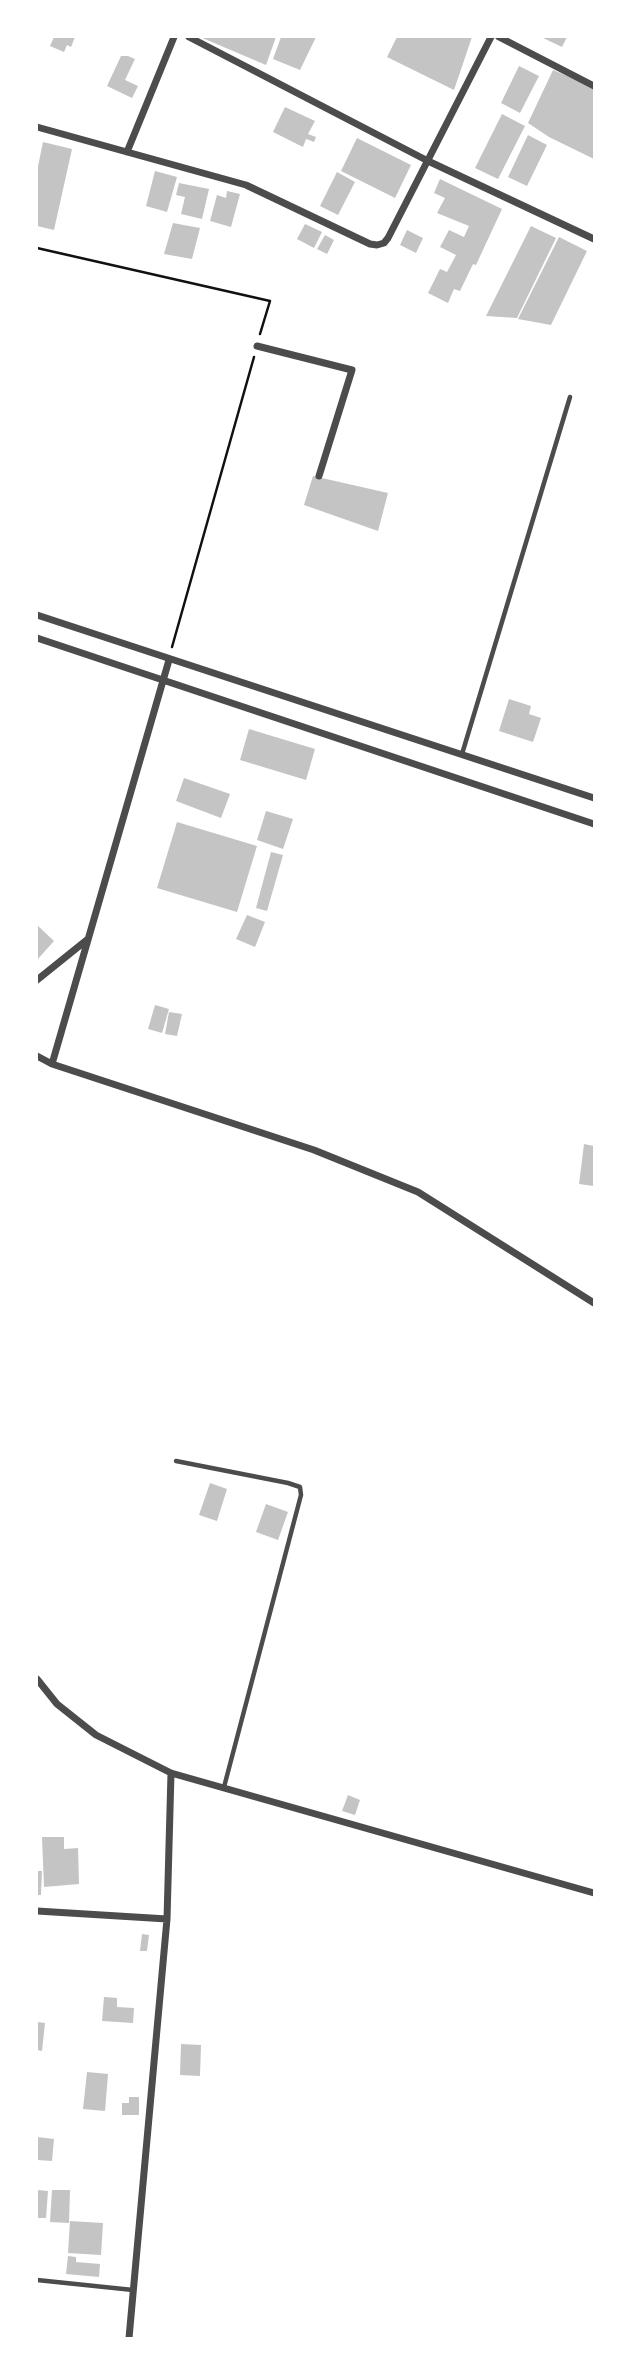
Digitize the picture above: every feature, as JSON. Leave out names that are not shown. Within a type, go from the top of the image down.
[{"type":"street","points":[[127,152],[174,37]]},
{"type":"street","points":[[189,37],[428,161],[594,239]]},
{"type":"street","points":[[37,127],[246,185],[377,245],[388,238],[491,37]]},
{"type":"street","points":[[499,37],[594,86]]},
{"type":"street","points":[[257,346],[352,370],[319,476]]},
{"type":"street","points":[[37,615],[594,798]]},
{"type":"street","points":[[37,638],[594,824]]},
{"type":"street","points":[[52,1064],[169,660]]},
{"type":"street","points":[[37,980],[89,939]]},
{"type":"street","points":[[37,1056],[52,1064],[314,1150],[418,1192],[594,1303]]},
{"type":"street","points":[[37,1679],[57,1704],[96,1735],[172,1773],[594,1893]]},
{"type":"street","points":[[129,2338],[167,1919],[172,1773]]},
{"type":"street","points":[[37,1911],[167,1919]]},
{"type":"lane","points":[[461,754],[570,397]]},
{"type":"lane","points":[[176,1461],[300,1487],[301,1495],[224,1788]]},
{"type":"lane","points":[[37,2280],[134,2290]]},
{"type":"path","points":[[37,248],[270,300],[169,660]]},
{"type":"building","points":[[54,37],[75,37],[71,47],[67,45],[64,52],[50,46]]},
{"type":"building","points":[[200,37],[276,37],[266,65]]},
{"type":"building","points":[[281,37],[316,37],[300,70],[273,59]]},
{"type":"building","points":[[397,37],[472,37],[454,90],[387,57]]},
{"type":"building","points":[[541,37],[567,37],[562,47]]},
{"type":"building","points":[[121,56],[135,59],[125,80],[138,86],[132,98],[107,86]]},
{"type":"building","points":[[519,66],[539,76],[520,113],[501,103]]},
{"type":"building","points":[[553,70],[594,87],[594,159],[549,137],[528,123]]},
{"type":"building","points":[[285,107],[315,121],[308,134],[316,137],[314,142],[306,139],[303,147],[273,132]]},
{"type":"building","points":[[502,114],[525,126],[498,179],[475,168]]},
{"type":"building","points":[[528,135],[547,145],[527,186],[508,177]]},
{"type":"building","points":[[357,138],[411,165],[395,198],[341,171]]},
{"type":"building","points":[[43,142],[72,149],[54,230],[37,226],[37,171]]},
{"type":"building","points":[[155,171],[177,177],[167,212],[146,206]]},
{"type":"building","points":[[337,172],[355,182],[338,215],[320,206]]},
{"type":"building","points":[[440,179],[502,209],[476,265],[473,264],[460,291],[454,289],[448,303],[428,293],[440,269],[447,272],[456,255],[440,247],[449,230],[464,237],[469,226],[437,213],[445,198],[434,193]]},
{"type":"building","points":[[179,183],[209,189],[202,219],[181,214],[185,197],[176,195]]},
{"type":"building","points":[[227,191],[240,194],[231,227],[210,221],[217,195],[226,198]]},
{"type":"building","points":[[173,223],[200,228],[192,259],[164,254]]},
{"type":"building","points":[[305,224],[322,232],[314,248],[297,239]]},
{"type":"building","points":[[531,226],[556,238],[517,318],[486,316]]},
{"type":"building","points":[[407,230],[423,238],[416,253],[400,245]]},
{"type":"building","points":[[325,235],[334,240],[327,254],[317,249]]},
{"type":"building","points":[[559,237],[587,251],[551,325],[518,319]]},
{"type":"building","points":[[313,476],[388,493],[378,531],[304,505]]},
{"type":"building","points":[[509,699],[531,706],[529,714],[541,718],[533,742],[499,731]]},
{"type":"building","points":[[249,729],[315,749],[306,780],[240,760]]},
{"type":"building","points":[[184,778],[230,794],[221,818],[176,801]]},
{"type":"building","points":[[266,811],[293,819],[283,849],[257,840]]},
{"type":"building","points":[[177,822],[257,846],[237,912],[157,888]]},
{"type":"building","points":[[271,852],[283,855],[267,911],[256,908]]},
{"type":"building","points":[[247,915],[265,922],[255,947],[236,939]]},
{"type":"building","points":[[37,925],[54,941],[37,960]]},
{"type":"building","points":[[155,1005],[169,1009],[162,1033],[148,1029]]},
{"type":"building","points":[[169,1012],[182,1014],[177,1036],[165,1034]]},
{"type":"building","points":[[584,1144],[594,1146],[594,1186],[579,1184]]},
{"type":"building","points":[[210,1483],[227,1489],[217,1521],[199,1515]]},
{"type":"building","points":[[266,1504],[288,1512],[278,1540],[256,1532]]},
{"type":"building","points":[[348,1795],[360,1800],[355,1815],[342,1811]]},
{"type":"building","points":[[42,1837],[64,1837],[64,1849],[78,1848],[79,1884],[44,1887]]},
{"type":"building","points":[[37,1871],[42,1871],[41,1895],[37,1895]]},
{"type":"building","points":[[142,1934],[149,1935],[147,1951],[140,1951]]},
{"type":"building","points":[[104,1997],[117,1998],[117,2007],[134,2008],[133,2023],[102,2021]]},
{"type":"building","points":[[37,2022],[45,2023],[42,2051],[37,2050]]},
{"type":"building","points":[[181,2044],[201,2045],[200,2076],[180,2075]]},
{"type":"building","points":[[87,2072],[108,2074],[105,2111],[83,2109]]},
{"type":"building","points":[[129,2097],[139,2097],[139,2115],[122,2115],[122,2103],[129,2103]]},
{"type":"building","points":[[37,2137],[54,2139],[52,2161],[37,2160]]},
{"type":"building","points":[[37,2190],[48,2191],[46,2218],[37,2218]]},
{"type":"building","points":[[52,2190],[70,2190],[69,2223],[50,2222]]},
{"type":"building","points":[[70,2221],[103,2223],[101,2255],[68,2253]]},
{"type":"building","points":[[68,2256],[76,2257],[76,2262],[100,2264],[99,2277],[66,2274]]}]
